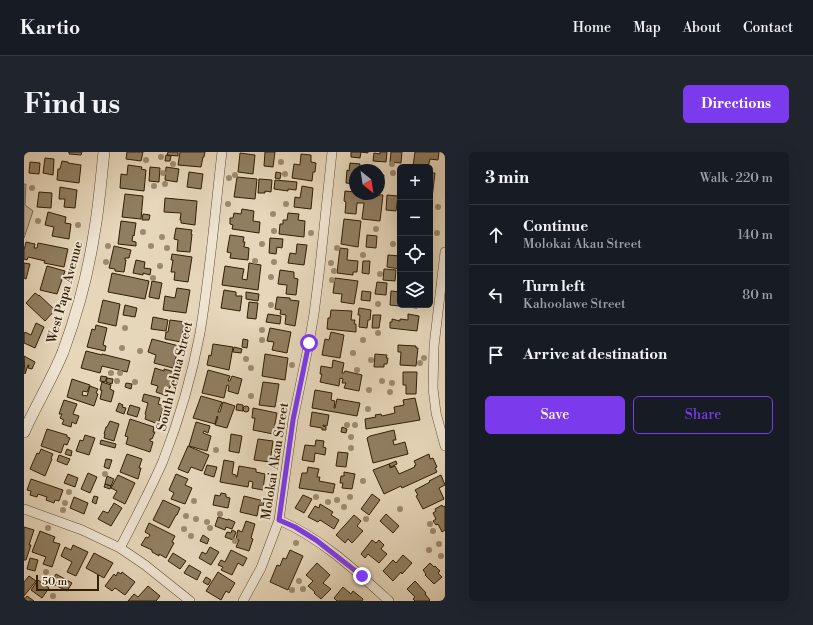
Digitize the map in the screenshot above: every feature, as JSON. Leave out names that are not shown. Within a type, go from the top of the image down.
[{"type":"street","name":"West Papa Avenue","points":[[24,432],[48,385],[62,352],[77,309],[94,234],[104,152]]},
{"type":"street","name":"South Lehua Street","points":[[120,548],[162,462],[191,372],[203,312],[222,152]]},
{"type":"street","name":"Molokai Akau Street","points":[[243,601],[261,568],[279,520],[293,420],[314,314],[332,152]]},
{"type":"street","points":[[445,252],[434,346],[433,388],[436,413],[445,446]]},
{"type":"street","points":[[24,509],[82,530],[120,548],[145,565],[190,601]]},
{"type":"street","points":[[279,520],[295,527],[316,540],[362,576],[389,601]]},
{"type":"shaded area","points":[[24,184],[26,184],[25,205],[33,211],[24,238]]},
{"type":"building","points":[[70,152],[82,152],[81,155],[69,154]]},
{"type":"building","points":[[127,152],[143,152],[141,161],[126,159]]},
{"type":"building","points":[[168,152],[178,152],[178,156],[167,155]]},
{"type":"building","points":[[180,152],[205,152],[201,167],[178,165]]},
{"type":"building","points":[[265,152],[275,152],[273,167],[264,166]]},
{"type":"building","points":[[351,152],[361,152],[360,158],[351,157]]},
{"type":"building","points":[[380,152],[387,152],[386,162],[373,161],[374,153],[380,154]]},
{"type":"building","points":[[391,152],[402,152],[401,163],[390,162]]},
{"type":"building","points":[[415,152],[439,152],[438,160],[430,159],[429,164],[413,164]]},
{"type":"building","points":[[240,153],[255,155],[253,174],[238,172]]},
{"type":"building","points":[[301,154],[311,155],[311,162],[316,163],[312,181],[292,178],[294,164],[300,165]]},
{"type":"building","points":[[166,155],[171,156],[170,161],[165,161]]},
{"type":"building","points":[[45,158],[54,159],[53,175],[43,173]]},
{"type":"building","points":[[62,161],[81,165],[79,183],[57,180],[58,169],[60,169]]},
{"type":"building","points":[[30,162],[40,163],[39,174],[29,173]]},
{"type":"building","points":[[128,165],[142,167],[141,169],[146,170],[144,191],[120,188],[121,174],[127,175]]},
{"type":"building","points":[[150,167],[160,168],[159,182],[149,181]]},
{"type":"building","points":[[166,167],[179,169],[177,182],[165,180]]},
{"type":"building","points":[[347,170],[349,171],[349,183],[346,183]]},
{"type":"building","points":[[189,172],[203,174],[201,189],[187,187]]},
{"type":"building","points":[[276,172],[281,173],[280,179],[275,178]]},
{"type":"building","points":[[433,173],[435,173],[433,190]]},
{"type":"building","points":[[237,177],[257,179],[255,199],[234,197]]},
{"type":"building","points":[[259,179],[272,180],[271,192],[265,191],[265,193],[258,193]]},
{"type":"building","points":[[275,180],[297,182],[296,190],[288,189],[288,191],[274,189]]},
{"type":"building","points":[[302,186],[313,188],[311,209],[294,207],[295,197],[300,198]]},
{"type":"building","points":[[60,187],[77,190],[75,208],[64,207],[65,199],[59,199]]},
{"type":"building","points":[[345,191],[349,191],[349,200],[382,200],[380,221],[362,219],[364,203],[357,203],[356,214],[345,213],[346,202],[344,201]]},
{"type":"building","points":[[39,192],[52,193],[51,208],[37,207]]},
{"type":"building","points":[[125,194],[143,196],[141,219],[122,217]]},
{"type":"building","points":[[387,195],[397,196],[396,211],[386,210]]},
{"type":"building","points":[[165,198],[197,201],[195,225],[181,223],[181,213],[164,212]]},
{"type":"building","points":[[242,209],[254,211],[253,221],[260,222],[259,233],[232,229],[233,225],[230,224],[230,218],[233,218],[234,213],[241,214]]},
{"type":"building","points":[[48,212],[66,217],[65,223],[71,224],[69,239],[52,236],[54,227],[45,225]]},
{"type":"building","points":[[288,213],[299,214],[298,220],[305,221],[304,237],[279,234],[280,224],[283,224],[283,220],[287,220]]},
{"type":"building","points":[[143,214],[150,215],[149,220],[142,220]]},
{"type":"building","points":[[344,219],[361,221],[358,247],[341,244]]},
{"type":"building","points":[[121,221],[136,223],[132,241],[136,242],[136,246],[118,244]]},
{"type":"building","points":[[176,228],[192,230],[190,252],[177,251],[178,240],[174,239]]},
{"type":"building","points":[[230,235],[244,237],[244,247],[249,248],[248,260],[230,258],[231,253],[227,252]]},
{"type":"building","points":[[367,235],[377,236],[376,248],[366,247]]},
{"type":"building","points":[[270,238],[283,239],[282,248],[277,247],[276,254],[269,253]]},
{"type":"building","points":[[26,242],[35,244],[34,248],[37,248],[38,243],[68,249],[64,267],[44,263],[45,261],[28,257],[27,260],[24,259]]},
{"type":"building","points":[[297,244],[307,245],[304,265],[288,263],[290,253],[296,254]]},
{"type":"building","points":[[114,246],[131,250],[129,258],[125,258],[124,272],[115,271],[115,269],[109,268]]},
{"type":"building","points":[[340,248],[348,249],[347,260],[358,261],[357,272],[353,272],[353,275],[337,273]]},
{"type":"building","points":[[172,254],[192,257],[188,282],[174,280],[175,272],[171,272],[173,260],[171,260]]},
{"type":"building","points":[[388,255],[397,256],[397,269],[387,267]]},
{"type":"building","points":[[136,260],[145,262],[144,268],[151,269],[150,275],[133,273]]},
{"type":"building","points":[[363,261],[370,261],[369,274],[362,273]]},
{"type":"building","points":[[24,263],[30,264],[26,279],[24,278]]},
{"type":"building","points":[[249,263],[261,265],[258,290],[222,285],[225,266],[244,269],[242,279],[247,280]]},
{"type":"building","points":[[47,266],[65,271],[57,294],[40,290]]},
{"type":"building","points":[[384,269],[396,270],[395,281],[383,280]]},
{"type":"building","points":[[280,270],[294,272],[294,278],[298,279],[296,295],[286,294],[287,285],[278,284]]},
{"type":"building","points":[[112,273],[149,281],[145,299],[108,292]]},
{"type":"building","points":[[335,278],[358,281],[354,304],[341,302],[342,294],[333,293]]},
{"type":"building","points":[[152,281],[162,283],[159,299],[149,297]]},
{"type":"building","points":[[377,282],[387,283],[386,295],[375,294]]},
{"type":"building","points":[[177,288],[190,290],[186,313],[163,310],[165,296],[175,298]]},
{"type":"building","points":[[224,290],[236,292],[236,296],[242,296],[240,311],[221,308]]},
{"type":"building","points":[[362,291],[371,292],[370,301],[361,300]]},
{"type":"building","points":[[391,291],[397,292],[397,306],[390,305]]},
{"type":"building","points":[[246,292],[259,294],[258,301],[246,299]]},
{"type":"building","points":[[35,293],[55,310],[45,321],[26,303]]},
{"type":"building","points":[[277,297],[290,298],[290,300],[299,301],[295,326],[285,324],[286,315],[280,314],[281,310],[275,309]]},
{"type":"building","points":[[103,300],[120,304],[116,326],[98,322]]},
{"type":"building","points":[[249,302],[258,303],[256,319],[247,318]]},
{"type":"building","points":[[125,305],[137,308],[135,317],[123,315]]},
{"type":"building","points":[[359,308],[371,310],[367,328],[359,327]]},
{"type":"building","points":[[331,310],[352,311],[351,320],[355,320],[354,324],[356,324],[356,332],[327,329],[328,318],[330,318]]},
{"type":"building","points":[[268,314],[281,316],[280,324],[266,322]]},
{"type":"building","points":[[408,314],[419,316],[417,331],[390,328],[390,322],[392,322],[392,319],[400,321],[400,319],[408,320]]},
{"type":"building","points":[[373,315],[381,315],[379,328],[372,328]]},
{"type":"building","points":[[153,317],[168,320],[166,331],[151,329]]},
{"type":"building","points":[[170,320],[185,322],[181,342],[165,339]]},
{"type":"building","points":[[36,323],[44,327],[35,348],[24,343],[24,334],[25,332],[31,335]]},
{"type":"building","points":[[96,325],[107,328],[103,345],[106,346],[105,351],[87,347],[92,329],[95,330]]},
{"type":"building","points":[[270,328],[291,332],[287,353],[272,350],[274,342],[267,341]]},
{"type":"building","points":[[331,332],[344,335],[340,358],[322,355],[325,339],[329,340]]},
{"type":"building","points":[[152,339],[179,346],[173,368],[154,363],[156,355],[148,352]]},
{"type":"building","points":[[243,339],[248,340],[247,348],[242,347]]},
{"type":"building","points":[[213,344],[233,347],[229,370],[207,365],[209,355],[211,356]]},
{"type":"building","points":[[398,345],[416,346],[416,348],[418,348],[416,366],[400,365],[401,352],[398,352]]},
{"type":"building","points":[[234,347],[242,349],[241,353],[233,352]]},
{"type":"building","points":[[86,351],[130,361],[127,372],[102,366],[100,373],[81,368]]},
{"type":"building","points":[[265,354],[288,358],[285,380],[262,376]]},
{"type":"building","points":[[375,354],[387,355],[387,364],[384,364],[384,367],[374,367]]},
{"type":"building","points":[[24,356],[35,362],[32,369],[28,368],[28,365],[25,374]]},
{"type":"building","points":[[333,360],[344,363],[342,373],[345,371],[362,375],[359,391],[344,388],[346,383],[342,383],[343,379],[340,378],[339,386],[320,382],[322,374],[320,374],[321,366],[332,368]]},
{"type":"building","points":[[155,368],[175,372],[167,396],[156,392],[158,386],[151,384]]},
{"type":"building","points":[[208,370],[230,376],[228,381],[230,381],[232,376],[242,379],[238,394],[228,391],[229,386],[227,385],[224,398],[202,393]]},
{"type":"building","points":[[403,372],[417,372],[416,394],[406,394],[406,385],[403,385]]},
{"type":"building","points":[[101,376],[107,377],[105,382],[100,381]]},
{"type":"building","points":[[107,378],[113,379],[112,384],[106,382]]},
{"type":"building","points":[[72,379],[90,385],[87,392],[83,391],[82,395],[87,396],[90,386],[98,389],[94,406],[67,397]]},
{"type":"building","points":[[102,382],[111,385],[110,389],[114,391],[111,402],[100,399]]},
{"type":"building","points":[[263,382],[279,384],[275,407],[259,405]]},
{"type":"building","points":[[126,383],[132,384],[131,389],[125,387]]},
{"type":"building","points":[[315,390],[332,393],[331,400],[335,401],[334,408],[337,399],[360,403],[357,416],[312,408]]},
{"type":"building","points":[[144,394],[160,398],[158,404],[164,406],[158,424],[145,419],[148,403],[142,401]]},
{"type":"building","points":[[201,396],[222,402],[218,412],[220,412],[223,402],[235,406],[227,428],[215,425],[217,416],[215,424],[193,418]]},
{"type":"building","points":[[415,398],[420,420],[366,429],[365,419],[376,417],[375,415],[381,414],[382,416],[395,413],[394,407],[404,405],[403,400]]},
{"type":"building","points":[[64,400],[77,404],[73,414],[79,416],[76,424],[72,422],[71,427],[62,424],[64,420],[60,418],[62,414],[59,414]]},
{"type":"building","points":[[119,403],[123,405],[122,407],[126,408],[124,414],[116,411]]},
{"type":"building","points":[[237,404],[243,405],[243,411],[236,410]]},
{"type":"building","points":[[130,405],[140,408],[137,417],[127,414]]},
{"type":"building","points":[[246,406],[249,409],[246,412],[243,409]]},
{"type":"building","points":[[253,408],[277,413],[273,434],[253,430],[255,418],[252,418]]},
{"type":"building","points":[[312,412],[329,415],[327,426],[323,425],[326,427],[326,430],[310,426]]},
{"type":"building","points":[[130,419],[154,427],[153,432],[155,432],[152,439],[150,439],[150,441],[153,442],[150,452],[126,444],[128,437],[125,436]]},
{"type":"building","points":[[110,421],[119,424],[114,441],[104,438],[106,427]]},
{"type":"building","points":[[196,422],[210,426],[208,433],[204,431],[203,433],[211,436],[207,451],[189,446]]},
{"type":"building","points":[[342,427],[347,429],[346,433],[341,432]]},
{"type":"building","points":[[47,429],[67,435],[67,437],[70,438],[67,445],[64,444],[61,453],[41,446]]},
{"type":"building","points":[[394,430],[396,440],[393,440],[394,445],[405,442],[408,454],[373,463],[367,438]]},
{"type":"building","points":[[231,434],[242,436],[239,453],[229,451]]},
{"type":"building","points":[[85,435],[95,438],[89,455],[76,451],[80,440],[83,441]]},
{"type":"building","points":[[258,439],[273,441],[270,462],[254,460]]},
{"type":"building","points":[[101,440],[116,444],[115,448],[100,444]]},
{"type":"building","points":[[316,440],[324,441],[323,447],[326,448],[325,455],[315,453],[314,462],[302,460],[305,445],[315,446]]},
{"type":"building","points":[[188,446],[209,455],[202,471],[191,467],[188,473],[178,469]]},
{"type":"building","points":[[41,449],[53,454],[45,476],[30,469],[37,453],[39,454]]},
{"type":"building","points":[[67,449],[72,451],[71,456],[65,454]]},
{"type":"building","points":[[338,452],[348,453],[346,467],[336,466]]},
{"type":"building","points":[[127,454],[142,459],[138,479],[120,472]]},
{"type":"building","points":[[429,454],[430,459],[433,458],[437,467],[435,468],[437,472],[402,488],[401,486],[384,494],[373,470],[389,464],[390,468],[395,466],[399,474],[415,467],[414,466],[416,465],[414,461]]},
{"type":"building","points":[[59,455],[70,459],[67,465],[57,461]]},
{"type":"building","points":[[106,459],[112,460],[109,469],[104,467]]},
{"type":"building","points":[[224,460],[234,462],[232,474],[236,475],[236,477],[239,466],[256,469],[256,472],[265,474],[263,490],[252,488],[253,482],[249,481],[248,487],[220,482]]},
{"type":"building","points":[[396,461],[397,464],[391,467],[389,464]]},
{"type":"building","points":[[207,465],[217,467],[214,477],[204,474]]},
{"type":"building","points":[[308,467],[319,469],[317,477],[320,477],[319,481],[335,484],[333,493],[299,488],[302,473],[307,473]]},
{"type":"building","points":[[344,472],[355,474],[352,489],[342,488],[343,483],[340,483],[341,476],[344,476]]},
{"type":"building","points":[[88,473],[97,477],[90,493],[81,489]]},
{"type":"building","points":[[68,474],[78,478],[75,487],[64,483]]},
{"type":"building","points":[[176,474],[188,479],[185,485],[192,488],[185,504],[171,499],[174,493],[169,490]]},
{"type":"building","points":[[118,475],[135,483],[125,504],[113,498],[117,491],[111,488]]},
{"type":"building","points":[[441,475],[445,485],[439,488],[444,499],[423,509],[416,496],[418,495],[415,490]]},
{"type":"building","points":[[107,476],[114,479],[111,486],[105,484]]},
{"type":"building","points":[[31,479],[63,490],[59,501],[55,500],[54,503],[46,500],[47,497],[38,494],[37,497],[30,495],[31,491],[27,490]]},
{"type":"building","points":[[105,484],[111,486],[110,489],[104,487]]},
{"type":"building","points":[[221,493],[226,494],[226,497],[230,498],[228,508],[213,505],[215,495],[220,496]]},
{"type":"building","points":[[372,494],[380,500],[369,515],[361,509]]},
{"type":"building","points":[[303,495],[312,499],[304,513],[295,508]]},
{"type":"building","points":[[94,496],[98,497],[96,504],[92,502]]},
{"type":"building","points":[[244,496],[264,501],[263,506],[259,505],[257,516],[240,512]]},
{"type":"building","points":[[74,497],[88,503],[84,514],[70,508]]},
{"type":"building","points":[[163,500],[180,508],[169,528],[153,520]]},
{"type":"building","points":[[114,503],[122,508],[111,526],[98,519],[103,511],[108,513]]},
{"type":"building","points":[[320,504],[333,512],[331,515],[339,520],[334,529],[320,520],[318,522],[308,517],[315,506],[319,508]]},
{"type":"building","points":[[442,505],[443,507],[445,506],[445,530],[442,532],[438,524],[436,525],[433,521],[436,519],[433,513],[436,511],[435,509]]},
{"type":"building","points":[[386,514],[399,526],[393,533],[380,521]]},
{"type":"building","points":[[354,515],[361,521],[357,526],[363,531],[352,543],[348,539],[345,543],[336,535]]},
{"type":"building","points":[[218,517],[235,522],[232,529],[226,527],[225,530],[215,526]]},
{"type":"building","points":[[246,521],[255,524],[251,538],[253,539],[249,551],[236,547],[239,540],[236,539],[238,530],[242,532]]},
{"type":"building","points":[[149,523],[175,536],[172,542],[174,543],[166,558],[159,554],[159,556],[152,552],[152,550],[141,545],[146,537],[148,538],[150,535],[145,532]]},
{"type":"building","points":[[24,527],[34,530],[26,560],[24,560]]},
{"type":"building","points":[[232,530],[236,532],[233,540],[225,537],[227,532],[231,533]]},
{"type":"building","points":[[40,531],[55,537],[53,542],[60,544],[52,567],[43,564],[46,557],[32,552]]},
{"type":"building","points":[[203,535],[209,539],[207,544],[200,541]]},
{"type":"building","points":[[372,540],[376,543],[379,540],[384,545],[381,549],[387,554],[379,563],[368,554],[365,558],[361,554]]},
{"type":"building","points":[[73,545],[88,552],[76,576],[67,572],[72,562],[61,556],[65,547],[71,550]]},
{"type":"building","points":[[210,547],[219,552],[211,565],[199,558],[202,552],[206,554]]},
{"type":"building","points":[[231,550],[247,558],[243,566],[238,563],[232,575],[221,570],[223,567],[218,565],[221,560],[225,562]]},
{"type":"building","points":[[290,550],[303,556],[288,590],[270,582],[277,565],[280,566],[283,558],[286,559]]},
{"type":"building","points":[[94,553],[113,563],[104,578],[86,568]]},
{"type":"building","points":[[173,553],[186,561],[180,569],[168,561]]},
{"type":"building","points":[[403,555],[412,563],[393,581],[383,571],[393,560],[396,563]]},
{"type":"building","points":[[30,558],[38,560],[35,571],[27,569]]},
{"type":"building","points":[[317,563],[330,575],[323,583],[331,589],[321,599],[308,586],[313,581],[306,575]]},
{"type":"building","points":[[430,563],[440,571],[438,573],[442,577],[434,584],[425,575],[426,574],[423,570]]},
{"type":"building","points":[[189,565],[201,572],[197,580],[184,573]]},
{"type":"building","points":[[118,572],[121,574],[122,572],[135,582],[125,595],[115,588],[112,591],[105,586],[114,574],[116,576]]},
{"type":"building","points":[[218,572],[235,583],[229,593],[226,591],[221,600],[206,591]]},
{"type":"building","points":[[56,574],[72,583],[67,591],[51,583]]},
{"type":"building","points":[[29,576],[36,581],[24,596],[24,582]]},
{"type":"building","points":[[206,577],[211,580],[208,585],[203,582]]},
{"type":"building","points":[[38,580],[49,588],[42,598],[31,590]]},
{"type":"building","points":[[415,581],[426,593],[425,594],[430,600],[429,601],[415,601],[413,599],[415,597],[407,589]]},
{"type":"building","points":[[148,586],[160,596],[156,601],[128,601],[134,594],[138,597]]},
{"type":"building","points":[[343,587],[351,594],[353,591],[363,599],[362,601],[337,601],[334,598]]},
{"type":"building","points":[[27,596],[34,601],[24,601],[24,598],[25,599]]},
{"type":"route","points":[[309,343],[293,420],[279,520],[295,527],[316,540],[362,576]]}]
